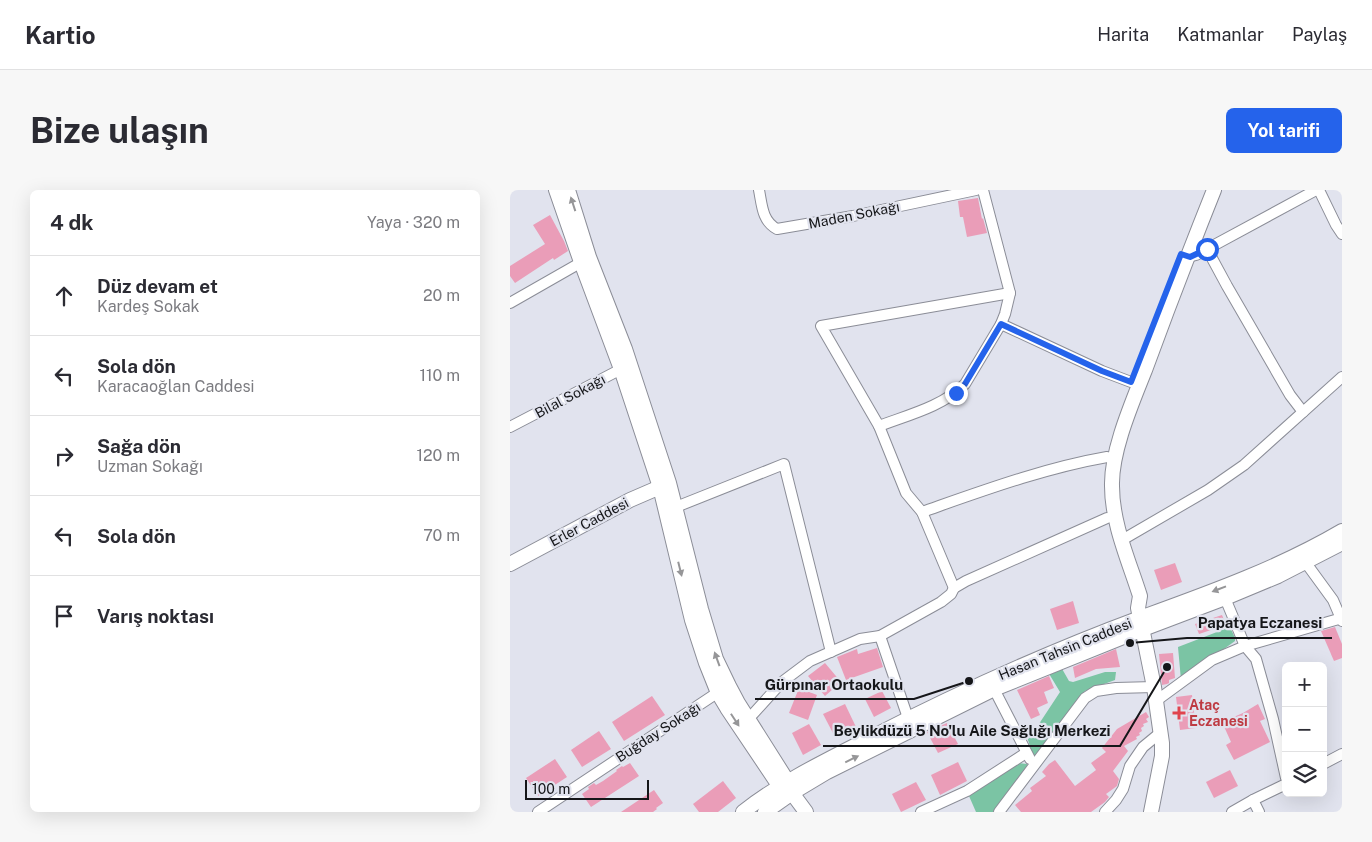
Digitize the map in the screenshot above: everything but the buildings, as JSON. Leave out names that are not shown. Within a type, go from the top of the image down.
[{"type":"main road","points":[[556,190],[626,367],[665,485],[692,620],[706,663],[786,787],[806,812]]},
{"type":"main road","points":[[568,190],[585,260]]},
{"type":"main road","points":[[1140,618],[1131,598],[1104,496],[1107,457],[1184,255],[1206,190]]},
{"type":"main road","points":[[1184,255],[1214,190]]},
{"type":"main road","points":[[1135,384],[1113,469],[1111,517],[1122,540],[1140,596],[1140,618],[1155,694],[1162,743],[1162,756],[1151,812]]},
{"type":"main road","points":[[665,485],[676,506],[723,689]]},
{"type":"main road","name":"Erler Caddesi","points":[[510,564],[630,500],[665,485]]},
{"type":"main road","name":"Hasan Tahsin Caddesi","points":[[765,812],[786,787],[822,763],[908,718],[1043,656],[1271,567],[1342,531]]},
{"type":"main road","name":"Hasan Tahsin Caddesi","points":[[743,812],[759,799],[826,772],[1140,618],[1225,598],[1306,563],[1342,543]]},
{"type":"street","name":"Maden Sokağı","points":[[759,190],[764,213],[770,225],[776,229],[853,216],[976,190]]},
{"type":"street","points":[[879,426],[943,402],[956,393],[965,384],[1001,324],[1010,293],[983,190]]},
{"type":"street","points":[[1184,255],[1196,255],[1317,190],[1342,234]]},
{"type":"street","points":[[1207,249],[1290,395],[1303,412]]},
{"type":"street","points":[[510,303],[585,260]]},
{"type":"street","points":[[954,588],[922,512],[906,493],[879,426],[821,326],[1010,293]]},
{"type":"street","points":[[1001,324],[1102,371],[1135,384]]},
{"type":"street","name":"Bilal Sokağı","points":[[510,427],[626,367]]},
{"type":"street","points":[[1122,540],[1208,490],[1244,465],[1342,377]]},
{"type":"street","points":[[922,512],[989,489],[1079,462],[1107,457]]},
{"type":"street","points":[[676,506],[784,464],[831,652]]},
{"type":"street","points":[[753,714],[782,682],[810,661],[860,639],[880,636],[940,602],[951,594],[954,588],[966,581],[1111,517]]},
{"type":"street","points":[[1003,810],[1085,698],[1096,691],[1116,688],[1155,694],[1212,660],[1245,646],[1342,619],[1333,600],[1306,563]]},
{"type":"street","points":[[1225,598],[1245,646],[1256,659],[1282,760]]},
{"type":"street","points":[[880,636],[908,718]]},
{"type":"street","name":"Buğday Sokağı","points":[[538,812],[723,689]]},
{"type":"street","points":[[994,689],[1034,766]]},
{"type":"street","points":[[1105,812],[1124,789],[1130,766],[1143,747],[1160,733]]},
{"type":"street","points":[[921,812],[967,791],[1026,753]]},
{"type":"street","points":[[1327,762],[1342,754]]},
{"type":"street","points":[[1232,812],[1282,786]]},
{"type":"street","points":[[1253,800],[1259,812]]},
{"type":"green space","points":[[1230,627],[1235,641],[1181,680],[1178,647]]},
{"type":"green space","points":[[1061,667],[1069,681],[1073,682],[1105,672],[1116,672],[1115,680],[1085,691],[1037,755],[1033,755],[1026,734],[1033,733],[1060,692],[1048,672]]},
{"type":"green space","points":[[1018,763],[1027,764],[1027,768],[1001,803],[993,812],[976,812],[969,796]]},
{"type":"place","name":"Papatya Eczanesi","points":[[1130,643]]},
{"type":"place","name":"Beylikdüzü 5 No'lu Aile Sağlığı Merkezi","points":[[1167,667]]},
{"type":"place","name":"Gürpınar Ortaokulu","points":[[969,681]]},
{"type":"place","name":"Ataç Eczanesi","points":[[1179,713]]},
{"type":"route","points":[[956,393],[965,384],[1001,324],[1102,371],[1131,382],[1181,254],[1190,257],[1207,249]]}]
